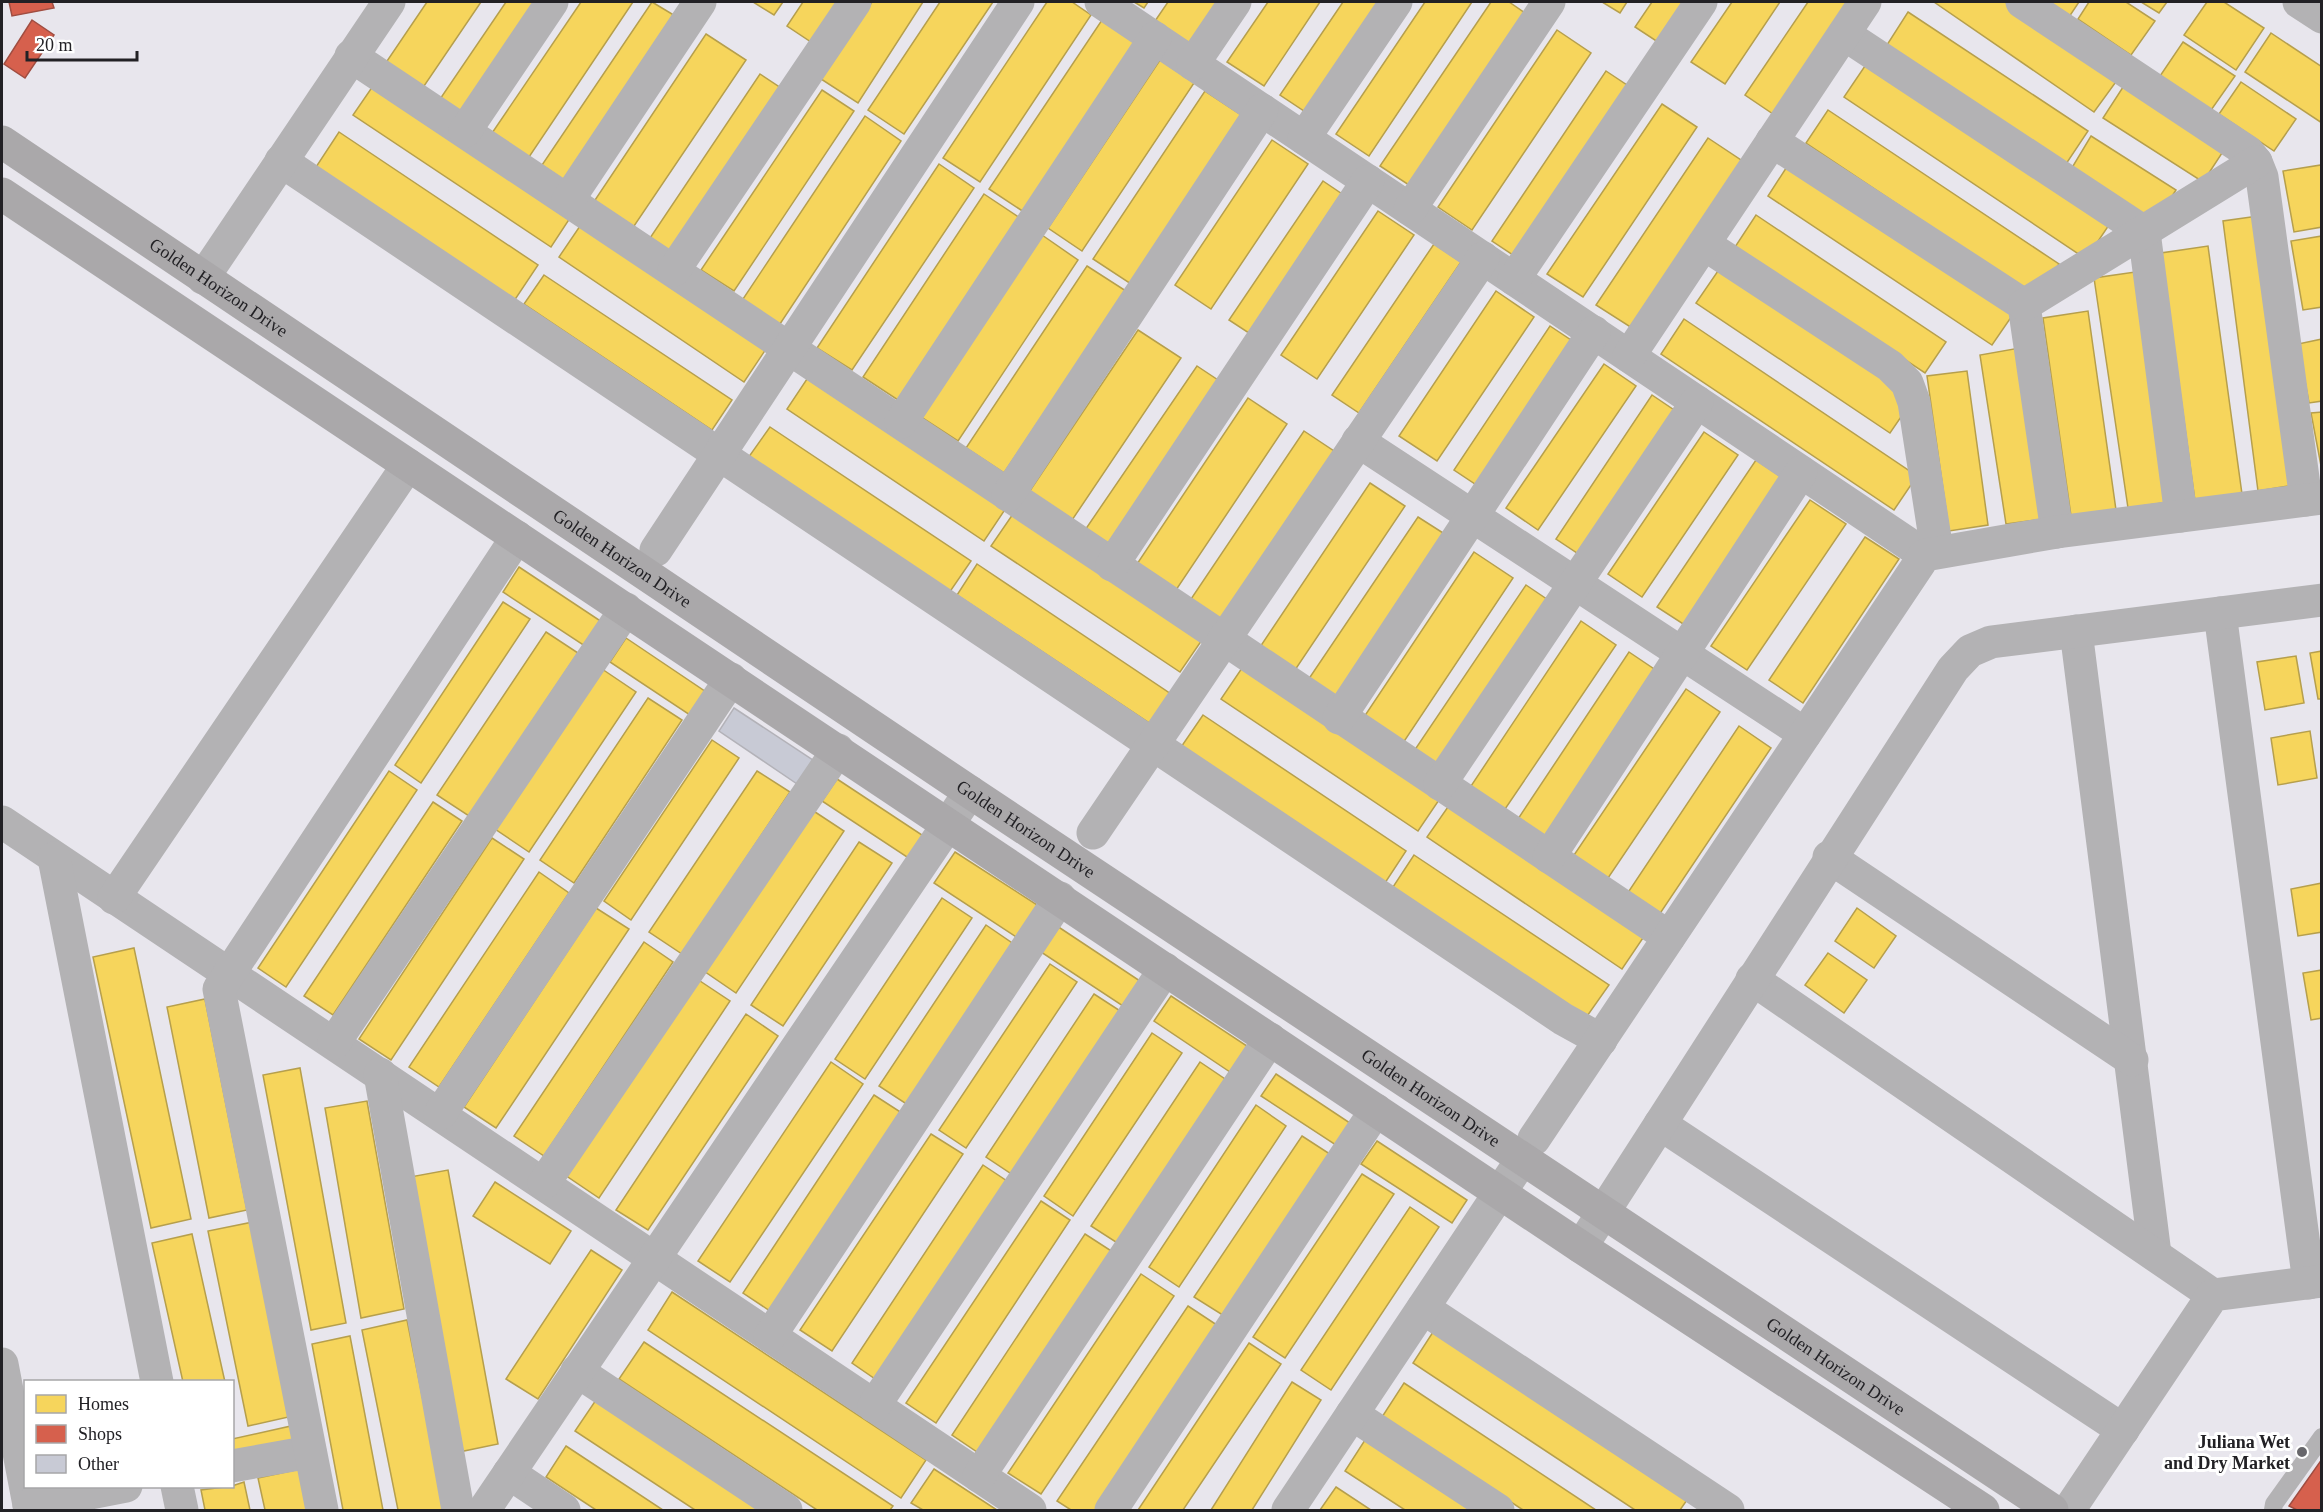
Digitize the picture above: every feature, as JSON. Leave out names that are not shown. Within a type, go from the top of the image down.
[{"type":"street","points":[[203,278],[389,2]]},
{"type":"street","points":[[465,131],[552,2]]},
{"type":"street","points":[[568,200],[700,2]]},
{"type":"street","points":[[674,270],[855,2]]},
{"type":"street","points":[[656,550],[1018,2]]},
{"type":"street","points":[[1101,2],[1801,472],[1931,553],[2057,532],[2314,499],[2262,177],[2256,162],[2248,152],[2022,2]]},
{"type":"street","points":[[1193,64],[1235,2]]},
{"type":"street","points":[[1304,138],[1396,2]]},
{"type":"street","points":[[1410,209],[1549,2]]},
{"type":"street","points":[[1514,279],[1701,2]]},
{"type":"street","points":[[1629,356],[1865,2]]},
{"type":"street","points":[[2299,2],[2322,17]]},
{"type":"street","points":[[1844,34],[2144,232],[2181,516]]},
{"type":"street","points":[[901,422],[1155,38]]},
{"type":"street","points":[[351,56],[790,346],[1223,641],[1669,937]]},
{"type":"street","points":[[1008,495],[1262,110]]},
{"type":"street","points":[[1772,141],[2024,305],[2057,532]]},
{"type":"street","name":"Golden Horizon Drive","points":[[2,142],[970,792],[1529,1149],[1604,1212],[2052,1510]]},
{"type":"street","points":[[281,161],[720,453],[1152,747],[1563,1019],[1601,1040]]},
{"type":"street","points":[[2024,305],[2256,162]]},
{"type":"street","points":[[1112,565],[1368,181]]},
{"type":"street","points":[[2,194],[948,823],[1499,1193],[1983,1510]]},
{"type":"street","points":[[1288,1510],[1805,734],[1931,553],[1914,402],[1907,383],[1890,366],[1704,244]]},
{"type":"street","points":[[1093,833],[1483,258]]},
{"type":"street","points":[[1339,718],[1594,332]]},
{"type":"street","points":[[1440,784],[1697,402]]},
{"type":"street","points":[[1358,441],[1805,734]]},
{"type":"street","points":[[114,897],[408,465]]},
{"type":"street","points":[[1549,857],[1801,472]]},
{"type":"street","points":[[322,1510],[219,989],[517,537]]},
{"type":"street","points":[[1581,1247],[1829,857],[1953,669],[1970,651],[1991,642],[2322,600]]},
{"type":"street","points":[[334,1043],[626,609]]},
{"type":"street","points":[[1752,979],[2213,1295],[2315,1282],[2220,613]]},
{"type":"street","points":[[2076,631],[2155,1254]]},
{"type":"street","points":[[440,1114],[731,679]]},
{"type":"street","points":[[543,1184],[838,750]]},
{"type":"street","points":[[484,1510],[970,792]]},
{"type":"street","points":[[2,822],[1030,1510]]},
{"type":"street","points":[[1829,857],[2132,1060]]},
{"type":"street","points":[[54,858],[157,1380]]},
{"type":"street","points":[[770,1336],[1060,898]]},
{"type":"street","points":[[874,1406],[1165,969]]},
{"type":"street","points":[[979,1476],[1270,1039]]},
{"type":"street","points":[[380,1074],[458,1510]]},
{"type":"street","points":[[1111,1510],[1376,1110]]},
{"type":"street","points":[[1660,1124],[2123,1430]]},
{"type":"street","points":[[2069,1510],[2213,1295]]},
{"type":"street","points":[[1423,1308],[1728,1510]]},
{"type":"street","points":[[2,1364],[24,1481]]},
{"type":"street","points":[[578,1371],[786,1510]]},
{"type":"street","points":[[1352,1414],[1498,1510]]},
{"type":"street","points":[[234,1466],[310,1452]]},
{"type":"street","points":[[509,1473],[564,1510]]},
{"type":"street","points":[[25,1488],[29,1508],[117,1488]]},
{"type":"street","points":[[177,1488],[182,1510]]},
{"type":"lane","points":[[2273,1510],[2274,1504],[2322,1437]]},
{"type":"building: Homes","points":[[427,2],[481,2],[422,89],[385,64]]},
{"type":"building: Homes","points":[[506,2],[547,2],[466,121],[438,102]]},
{"type":"building: Homes","points":[[581,2],[633,2],[527,160],[490,136]]},
{"type":"building: Homes","points":[[652,2],[682,20],[571,185],[542,165]]},
{"type":"building: Homes","points":[[753,2],[783,2],[774,15]]},
{"type":"building: Homes","points":[[803,2],[851,2],[820,48],[787,26]]},
{"type":"building: Homes","points":[[872,2],[923,2],[858,103],[821,79]]},
{"type":"building: Homes","points":[[940,2],[993,2],[904,134],[868,110]]},
{"type":"building: Homes","points":[[1047,2],[1072,2],[1091,15],[980,182],[943,158]]},
{"type":"building: Homes","points":[[1134,2],[1148,2],[1144,8]]},
{"type":"building: Homes","points":[[1168,2],[1221,2],[1192,45],[1155,21]]},
{"type":"building: Homes","points":[[1268,2],[1320,2],[1264,86],[1227,62]]},
{"type":"building: Homes","points":[[1343,2],[1391,2],[1313,117],[1280,95]]},
{"type":"building: Homes","points":[[1425,2],[1472,2],[1369,156],[1336,134]]},
{"type":"building: Homes","points":[[1491,2],[1509,2],[1531,17],[1415,189],[1380,166]]},
{"type":"building: Homes","points":[[1602,2],[1627,2],[1620,13]]},
{"type":"building: Homes","points":[[1652,2],[1699,2],[1667,48],[1635,27]]},
{"type":"building: Homes","points":[[1732,2],[1780,2],[1725,84],[1691,62]]},
{"type":"building: Homes","points":[[1808,2],[1853,2],[1776,116],[1745,95]]},
{"type":"building: Homes","points":[[1934,2],[2005,2],[2118,79],[2094,112]]},
{"type":"building: Homes","points":[[2046,2],[2079,2],[2069,17]]},
{"type":"building: Homes","points":[[2089,2],[2126,2],[2155,21],[2131,55],[2078,19]]},
{"type":"building: Homes","points":[[2141,2],[2167,2],[2159,13]]},
{"type":"building: Homes","points":[[2207,2],[2224,2],[2264,28],[2236,70],[2184,35]]},
{"type":"building: Homes","points":[[1908,12],[2088,131],[2064,167],[1885,48]]},
{"type":"building: Homes","points":[[1102,20],[1139,45],[1027,214],[989,189]]},
{"type":"building: Homes","points":[[1557,30],[1591,53],[1472,230],[1438,207]]},
{"type":"building: Homes","points":[[2271,33],[2322,67],[2322,123],[2245,72]]},
{"type":"building: Homes","points":[[706,34],[746,60],[630,232],[591,206]]},
{"type":"building: Homes","points":[[2183,42],[2235,76],[2209,113],[2158,79]]},
{"type":"building: Homes","points":[[1160,60],[1194,83],[1082,251],[1048,228]]},
{"type":"building: Homes","points":[[1867,63],[2109,225],[2086,259],[1844,97]]},
{"type":"building: Homes","points":[[1606,71],[1636,91],[1522,261],[1492,241]]},
{"type":"building: Homes","points":[[760,74],[787,92],[674,259],[648,241]]},
{"type":"building: Homes","points":[[2241,82],[2296,119],[2274,151],[2219,114]]},
{"type":"building: Homes","points":[[375,83],[572,215],[551,247],[353,115]]},
{"type":"building: Homes","points":[[2125,84],[2226,147],[2203,182],[2103,118]]},
{"type":"building: Homes","points":[[822,90],[854,111],[734,291],[701,270]]},
{"type":"building: Homes","points":[[1205,91],[1243,116],[1131,284],[1093,259]]},
{"type":"building: Homes","points":[[1662,104],[1697,127],[1583,297],[1547,274]]},
{"type":"building: Homes","points":[[1828,110],[2059,264],[2036,297],[1806,143]]},
{"type":"building: Homes","points":[[865,116],[901,141],[778,327],[741,302]]},
{"type":"building: Homes","points":[[339,132],[538,265],[514,301],[316,167]]},
{"type":"building: Homes","points":[[2091,136],[2176,190],[2154,224],[2070,171]]},
{"type":"building: Homes","points":[[1708,138],[1744,162],[1632,328],[1596,305]]},
{"type":"building: Homes","points":[[1272,140],[1308,164],[1211,309],[1175,285]]},
{"type":"building: Homes","points":[[1790,162],[2014,313],[1992,345],[1768,196]]},
{"type":"building: Homes","points":[[939,164],[974,188],[852,370],[817,348]]},
{"type":"building: Homes","points":[[2321,165],[2322,227],[2294,232],[2283,171]]},
{"type":"building: Homes","points":[[1323,181],[1351,200],[1258,339],[1229,320]]},
{"type":"building: Homes","points":[[984,194],[1023,220],[901,402],[863,377]]},
{"type":"building: Homes","points":[[1378,211],[1414,235],[1317,379],[1281,355]]},
{"type":"building: Homes","points":[[1756,215],[1946,342],[1925,373],[1735,247]]},
{"type":"building: Homes","points":[[2265,215],[2301,484],[2258,491],[2223,221]]},
{"type":"building: Homes","points":[[580,226],[766,349],[744,382],[559,257]]},
{"type":"building: Homes","points":[[1042,235],[1078,260],[958,441],[921,417]]},
{"type":"building: Homes","points":[[2322,236],[2322,307],[2303,310],[2291,241]]},
{"type":"building: Homes","points":[[1434,244],[1461,262],[1359,413],[1332,395]]},
{"type":"building: Homes","points":[[2208,246],[2242,494],[2195,501],[2161,253]]},
{"type":"building: Homes","points":[[1087,266],[1126,291],[1004,473],[966,448]]},
{"type":"building: Homes","points":[[1720,268],[1914,398],[1890,433],[1696,303]]},
{"type":"building: Homes","points":[[2142,271],[2176,501],[2128,508],[2094,278]]},
{"type":"building: Homes","points":[[544,275],[732,400],[712,430],[524,304]]},
{"type":"building: Homes","points":[[1496,291],[1534,317],[1437,461],[1399,436]]},
{"type":"building: Homes","points":[[2088,311],[2116,510],[2071,516],[2043,318]]},
{"type":"building: Homes","points":[[1684,319],[1917,476],[1894,510],[1661,354]]},
{"type":"building: Homes","points":[[1550,326],[1580,346],[1484,490],[1454,470]]},
{"type":"building: Homes","points":[[1138,330],[1181,358],[1066,529],[1023,501]]},
{"type":"building: Homes","points":[[2322,339],[2322,401],[2309,403],[2298,344]]},
{"type":"building: Homes","points":[[2025,347],[2051,518],[2006,524],[1980,355]]},
{"type":"building: Homes","points":[[1604,364],[1636,386],[1538,530],[1506,508]]},
{"type":"building: Homes","points":[[1197,366],[1230,388],[1117,555],[1083,533]]},
{"type":"building: Homes","points":[[1967,371],[1988,525],[1949,531],[1927,376]]},
{"type":"building: Homes","points":[[809,376],[1006,508],[984,541],[787,409]]},
{"type":"building: Homes","points":[[1652,395],[1683,416],[1586,559],[1556,539]]},
{"type":"building: Homes","points":[[1248,398],[1287,424],[1176,590],[1137,564]]},
{"type":"building: Homes","points":[[2322,412],[2322,471],[2311,413]]},
{"type":"building: Homes","points":[[770,427],[971,561],[949,593],[748,458]]},
{"type":"building: Homes","points":[[1304,431],[1340,455],[1225,626],[1189,602]]},
{"type":"building: Homes","points":[[1704,432],[1738,455],[1642,597],[1608,574]]},
{"type":"building: Homes","points":[[1756,460],[1792,484],[1694,631],[1657,607]]},
{"type":"building: Homes","points":[[1370,483],[1405,506],[1293,673],[1258,650]]},
{"type":"building: Homes","points":[[1810,500],[1846,524],[1747,670],[1711,646]]},
{"type":"building: Homes","points":[[1015,511],[1204,637],[1180,672],[991,546]]},
{"type":"building: Homes","points":[[1418,517],[1451,538],[1339,704],[1306,683]]},
{"type":"building: Homes","points":[[1865,537],[1899,559],[1803,703],[1769,680]]},
{"type":"building: Homes","points":[[1474,552],[1513,578],[1403,743],[1364,717]]},
{"type":"building: Homes","points":[[977,564],[1171,694],[1151,724],[957,595]]},
{"type":"building: Homes","points":[[519,567],[611,628],[594,652],[503,592]]},
{"type":"building: Homes","points":[[1526,585],[1557,606],[1444,776],[1412,754]]},
{"type":"building: Homes","points":[[503,602],[530,619],[421,783],[395,765]]},
{"type":"building: Homes","points":[[1581,621],[1616,645],[1501,815],[1467,792]]},
{"type":"building: Homes","points":[[546,632],[578,653],[469,816],[437,795]]},
{"type":"building: Homes","points":[[626,638],[715,698],[699,721],[610,662]]},
{"type":"building: Homes","points":[[2322,651],[2322,699],[2318,699],[2310,653]]},
{"type":"building: Homes","points":[[1629,652],[1663,675],[1547,847],[1514,825]]},
{"type":"building: Homes","points":[[2296,656],[2304,703],[2265,710],[2257,662]]},
{"type":"building: Homes","points":[[1242,668],[1439,800],[1418,831],[1221,699]]},
{"type":"building: Homes","points":[[602,669],[636,692],[529,852],[495,829]]},
{"type":"building: Homes","points":[[1686,689],[1720,712],[1604,884],[1570,861]]},
{"type":"building: Homes","points":[[648,698],[682,720],[574,883],[540,860]]},
{"type":"building: Homes","points":[[1203,715],[1406,851],[1383,886],[1179,750]]},
{"type":"building: Homes","points":[[1739,726],[1771,748],[1659,915],[1627,894]]},
{"type":"building: Homes","points":[[2310,731],[2317,778],[2278,785],[2271,738]]},
{"type":"building: Homes","points":[[712,740],[739,758],[631,920],[604,901]]},
{"type":"building: Homes","points":[[389,771],[417,790],[286,987],[258,968]]},
{"type":"building: Homes","points":[[757,771],[790,792],[682,954],[649,932]]},
{"type":"building: Homes","points":[[837,779],[925,837],[910,859],[822,801]]},
{"type":"building: Homes","points":[[433,802],[462,821],[333,1015],[304,996]]},
{"type":"building: Homes","points":[[1450,804],[1645,935],[1622,969],[1427,837]]},
{"type":"building: Homes","points":[[809,808],[844,831],[736,993],[701,969]]},
{"type":"building: Homes","points":[[492,838],[524,859],[391,1060],[359,1039]]},
{"type":"building: Homes","points":[[859,842],[892,863],[783,1026],[751,1005]]},
{"type":"building: Homes","points":[[955,852],[1045,910],[1024,942],[934,883]]},
{"type":"building: Homes","points":[[1414,855],[1609,985],[1585,1019],[1391,890]]},
{"type":"building: Homes","points":[[539,872],[569,893],[439,1087],[409,1067]]},
{"type":"building: Homes","points":[[2322,883],[2322,932],[2298,936],[2291,889]]},
{"type":"building: Homes","points":[[942,898],[972,918],[865,1079],[835,1059]]},
{"type":"building: Homes","points":[[596,908],[629,929],[496,1128],[464,1107]]},
{"type":"building: Homes","points":[[1857,908],[1896,936],[1874,968],[1835,941]]},
{"type":"building: Homes","points":[[986,925],[1018,947],[911,1107],[879,1086]]},
{"type":"building: Homes","points":[[1057,926],[1146,985],[1129,1010],[1041,952]]},
{"type":"building: Homes","points":[[644,942],[673,962],[544,1156],[514,1136]]},
{"type":"building: Homes","points":[[134,948],[191,1219],[151,1228],[93,957]]},
{"type":"building: Homes","points":[[1828,953],[1867,980],[1844,1013],[1805,985]]},
{"type":"building: Homes","points":[[1050,964],[1077,982],[966,1148],[939,1130]]},
{"type":"building: Homes","points":[[2322,970],[2322,1018],[2311,1020],[2303,973]]},
{"type":"building: Homes","points":[[697,979],[730,1001],[599,1198],[565,1175]]},
{"type":"building: Homes","points":[[1094,994],[1128,1016],[1019,1179],[986,1157]]},
{"type":"building: Homes","points":[[1171,996],[1256,1052],[1239,1078],[1154,1021]]},
{"type":"building: Homes","points":[[205,999],[247,1210],[209,1218],[167,1007]]},
{"type":"building: Homes","points":[[746,1014],[778,1036],[648,1230],[616,1210]]},
{"type":"building: Homes","points":[[1152,1033],[1182,1053],[1073,1216],[1044,1196]]},
{"type":"building: Homes","points":[[831,1062],[863,1084],[730,1282],[698,1261]]},
{"type":"building: Homes","points":[[1200,1062],[1231,1083],[1122,1246],[1091,1226]]},
{"type":"building: Homes","points":[[300,1068],[346,1323],[311,1330],[263,1075]]},
{"type":"building: Homes","points":[[1276,1074],[1359,1129],[1345,1151],[1261,1096]]},
{"type":"building: Homes","points":[[874,1095],[905,1115],[773,1313],[743,1293]]},
{"type":"building: Homes","points":[[367,1101],[404,1309],[361,1318],[325,1108]]},
{"type":"building: Homes","points":[[1256,1105],[1286,1126],[1179,1287],[1149,1267]]},
{"type":"building: Homes","points":[[931,1134],[963,1154],[832,1351],[800,1330]]},
{"type":"building: Homes","points":[[1302,1136],[1336,1158],[1229,1319],[1194,1297]]},
{"type":"building: Homes","points":[[1377,1141],[1467,1200],[1452,1223],[1361,1164]]},
{"type":"building: Homes","points":[[983,1165],[1013,1185],[881,1383],[852,1363]]},
{"type":"building: Homes","points":[[448,1170],[498,1444],[459,1452],[410,1177]]},
{"type":"building: Homes","points":[[1362,1174],[1394,1194],[1285,1358],[1253,1337]]},
{"type":"building: Homes","points":[[495,1182],[571,1231],[550,1264],[473,1216]]},
{"type":"building: Homes","points":[[1041,1201],[1070,1220],[936,1423],[906,1403]]},
{"type":"building: Homes","points":[[1410,1207],[1439,1227],[1331,1390],[1301,1370]]},
{"type":"building: Homes","points":[[253,1222],[293,1416],[248,1426],[208,1231]]},
{"type":"building: Homes","points":[[192,1234],[225,1380],[183,1380],[152,1243]]},
{"type":"building: Homes","points":[[1085,1234],[1116,1254],[983,1456],[952,1435]]},
{"type":"building: Homes","points":[[591,1250],[622,1270],[538,1399],[506,1379]]},
{"type":"building: Homes","points":[[1141,1274],[1174,1296],[1041,1494],[1008,1473]]},
{"type":"building: Homes","points":[[672,1292],[926,1460],[901,1498],[648,1330]]},
{"type":"building: Homes","points":[[1188,1306],[1223,1329],[1101,1510],[1071,1510],[1057,1501]]},
{"type":"building: Homes","points":[[407,1320],[445,1510],[398,1510],[362,1330]]},
{"type":"building: Homes","points":[[1433,1332],[1687,1500],[1680,1510],[1635,1510],[1413,1363]]},
{"type":"building: Homes","points":[[350,1336],[383,1510],[343,1510],[312,1344]]},
{"type":"building: Homes","points":[[644,1342],[893,1506],[890,1510],[817,1510],[619,1379]]},
{"type":"building: Homes","points":[[1249,1343],[1281,1364],[1183,1510],[1138,1510]]},
{"type":"building: Homes","points":[[1292,1382],[1321,1400],[1252,1510],[1211,1510]]},
{"type":"building: Homes","points":[[1404,1383],[1596,1510],[1523,1510],[1382,1417]]},
{"type":"building: Homes","points":[[600,1394],[775,1510],[695,1510],[575,1431]]},
{"type":"building: Homes","points":[[291,1426],[296,1448],[234,1462],[234,1439]]},
{"type":"building: Homes","points":[[1365,1440],[1472,1510],[1405,1510],[1345,1471]]},
{"type":"building: Homes","points":[[566,1446],[663,1510],[596,1510],[546,1477]]},
{"type":"building: Homes","points":[[300,1469],[308,1510],[265,1510],[258,1478]]},
{"type":"building: Homes","points":[[934,1469],[997,1510],[923,1510],[911,1503]]},
{"type":"building: Homes","points":[[244,1482],[250,1510],[205,1510],[201,1490],[234,1488],[234,1485]]},
{"type":"building: Homes","points":[[1336,1487],[1371,1510],[1320,1510]]},
{"type":"building: Shops","points":[[9,2],[52,2],[54,8],[12,16]]},
{"type":"building: Shops","points":[[32,20],[54,35],[25,78],[4,64]]},
{"type":"building: Shops","points":[[2322,1459],[2322,1510],[2297,1510],[2289,1506]]},
{"type":"building: Other","points":[[734,708],[822,766],[806,790],[719,731]]},
{"type":"place","name":"Juliana Wet and Dry Market","points":[[2302,1452]]}]
